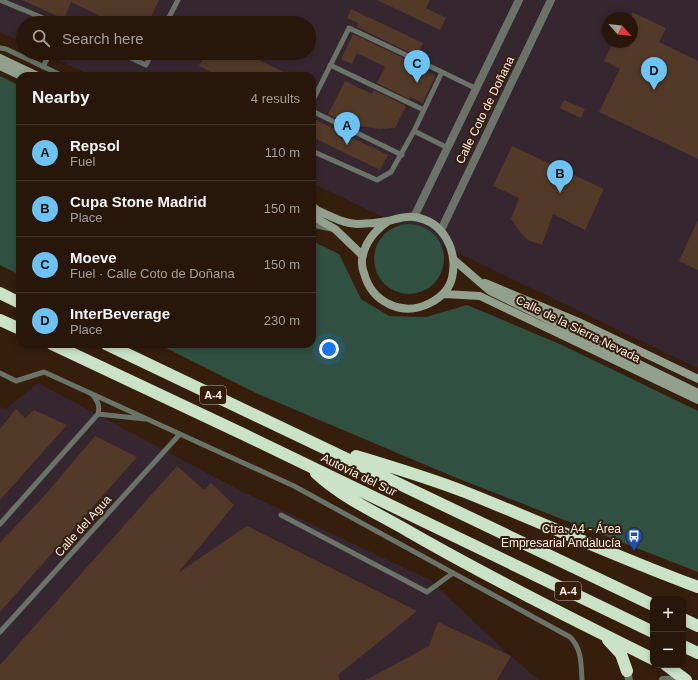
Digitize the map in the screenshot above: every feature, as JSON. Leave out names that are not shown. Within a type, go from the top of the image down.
[{"type":"highway","points":[[0,293],[16,301]]},
{"type":"highway","points":[[0,320],[16,327]]},
{"type":"highway","name":"Autovía del Sur","points":[[60,348],[306,464],[650,631]]},
{"type":"highway","name":"Autovía del Sur","points":[[114,348],[650,603]]},
{"type":"highway","points":[[319,445],[418,474],[458,489],[645,567],[698,586]]},
{"type":"highway","points":[[306,464],[329,485],[353,501],[461,562],[650,658]]},
{"type":"highway","points":[[686,620],[698,626]]},
{"type":"highway","points":[[598,632],[614,645],[621,654],[628,676]]},
{"type":"highway","points":[[686,647],[698,653]]},
{"type":"highway","points":[[670,668],[686,680]]},
{"type":"main road","points":[[0,58],[30,72]]},
{"type":"main road","points":[[0,66],[16,74]]},
{"type":"main road","points":[[316,210],[338,220],[356,224],[387,222]]},
{"type":"main road","points":[[400,217],[414,217],[428,221],[441,230],[449,242],[453,259],[451,281],[444,294],[430,303],[416,308],[404,308],[392,306],[373,292],[366,281],[362,268],[362,255],[378,229],[387,222],[400,217]]},
{"type":"main road","points":[[316,218],[336,230],[362,255]]},
{"type":"main road","points":[[453,259],[490,291],[698,393]]},
{"type":"main road","points":[[474,278],[581,323],[698,379]]},
{"type":"main road","name":"Calle de la Sierra Nevada","points":[[444,294],[480,296],[698,400]]},
{"type":"street","name":"Calle Coto de Doñana","points":[[414,217],[519,0]]},
{"type":"street","name":"Calle Coto de Doñana","points":[[441,230],[551,0]]},
{"type":"street","points":[[662,680],[686,680]]},
{"type":"lane","points":[[0,0],[38,16]]},
{"type":"lane","points":[[170,16],[178,0]]},
{"type":"lane","points":[[316,94],[349,28],[477,89]]},
{"type":"lane","points":[[0,48],[16,54]]},
{"type":"lane","points":[[30,60],[55,72]]},
{"type":"lane","points":[[43,66],[46,60]]},
{"type":"lane","points":[[135,60],[146,65],[148,60]]},
{"type":"lane","points":[[330,66],[424,110]]},
{"type":"lane","points":[[316,153],[377,180],[391,172],[402,155],[442,72]]},
{"type":"lane","points":[[316,113],[402,155]]},
{"type":"lane","points":[[414,131],[448,148]]},
{"type":"lane","points":[[316,207],[320,212]]},
{"type":"lane","points":[[316,226],[336,230]]},
{"type":"lane","points":[[0,373],[16,381],[44,372],[294,486],[570,637],[578,645],[582,680]]},
{"type":"lane","points":[[0,524],[98,414],[98,401],[92,394]]},
{"type":"lane","points":[[98,414],[150,420]]},
{"type":"lane","name":"Calle del Agua","points":[[0,632],[180,434]]},
{"type":"lane","points":[[281,515],[427,592],[453,573]]},
{"type":"shaded area","points":[[0,0],[698,0],[698,368],[316,185],[316,72],[84,72],[59,60],[316,60],[316,16],[16,16],[16,40],[0,32]]},
{"type":"shaded area","points":[[38,383],[235,488],[430,580],[507,653],[539,680],[0,680],[0,407],[6,409]]},
{"type":"green space","points":[[0,76],[16,84],[16,273],[0,265]]},
{"type":"green space","points":[[409,224],[422,227],[434,234],[441,246],[444,259],[441,272],[434,284],[422,291],[409,294],[396,291],[384,284],[377,272],[374,259],[377,246],[384,234],[396,227]]},
{"type":"green space","points":[[316,243],[339,254],[361,299],[389,316],[426,317],[467,305],[562,345],[698,411],[698,572],[454,477],[258,394],[166,348],[316,348]]},
{"type":"building","points":[[22,0],[159,0],[151,16],[100,16],[71,2],[65,16],[57,16]]},
{"type":"building","points":[[377,0],[430,0],[426,8],[446,18],[440,30]]},
{"type":"building","points":[[351,9],[423,43],[417,56],[357,27],[358,23],[347,18]]},
{"type":"building","points":[[638,15],[666,28],[659,42],[698,61],[698,159],[599,112],[620,69],[604,61],[610,48],[638,48]]},
{"type":"building","points":[[353,34],[414,63],[413,65],[435,76],[423,103],[410,97],[409,99],[377,83],[385,67],[357,53],[352,64],[341,59]]},
{"type":"building","points":[[202,60],[259,60],[284,72],[211,72],[199,66]]},
{"type":"building","points":[[345,81],[372,94],[374,90],[406,106],[395,128],[380,129],[351,125],[328,114]]},
{"type":"building","points":[[564,100],[585,109],[581,118],[560,108]]},
{"type":"building","points":[[316,120],[388,155],[380,170],[316,139]]},
{"type":"building","points":[[512,146],[604,189],[585,230],[553,214],[542,245],[528,240],[520,232],[511,219],[519,198],[493,186]]},
{"type":"building","points":[[698,220],[698,270],[679,261]]},
{"type":"building","points":[[16,409],[25,418],[34,410],[67,425],[0,500],[0,429]]},
{"type":"building","points":[[95,436],[137,457],[0,612],[0,543],[44,496]]},
{"type":"building","points":[[177,466],[204,490],[211,483],[234,505],[178,573],[247,526],[417,611],[338,675],[340,680],[0,680],[0,665]]},
{"type":"building","points":[[438,622],[511,656],[497,680],[366,680],[429,646]]},
{"type":"place","name":"Moeve","points":[[417,83]]},
{"type":"place","name":"InterBeverage","points":[[654,90]]},
{"type":"place","name":"Repsol","points":[[347,145]]},
{"type":"place","name":"Cupa Stone Madrid","points":[[560,193]]},
{"type":"place","name":"Ctra. A4 - Área Empresarial Andalucía","points":[[634,551]]}]
